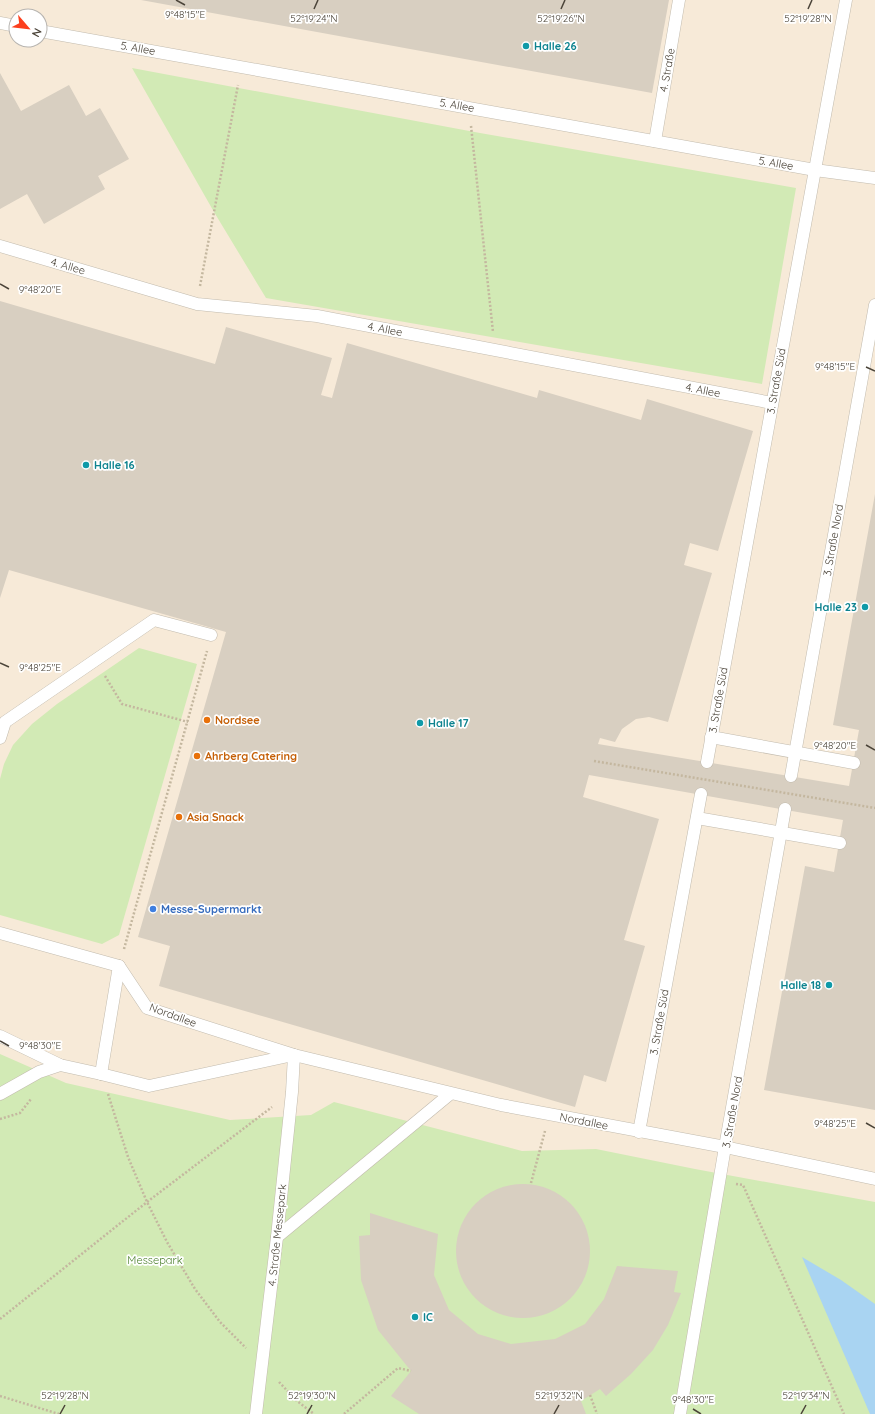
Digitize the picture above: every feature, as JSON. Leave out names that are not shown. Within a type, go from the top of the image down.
[{"type":"lane","name":"4. Straße","points":[[655,140],[679,0]]},
{"type":"lane","name":"3. Straße Süd","points":[[707,762],[846,0]]},
{"type":"lane","name":"5. Allee","points":[[48,31],[815,170],[875,178]]},
{"type":"lane","name":"4. Allee","points":[[0,246],[197,304],[317,316],[772,403]]},
{"type":"lane","name":"3. Straße Nord","points":[[791,776],[875,304]]},
{"type":"lane","points":[[0,738],[5,722],[154,620],[211,635]]},
{"type":"lane","points":[[711,737],[854,762]]},
{"type":"lane","name":"3. Straße Süd","points":[[639,1132],[701,794]]},
{"type":"lane","name":"3. Straße Nord","points":[[680,1414],[725,1147],[785,810]]},
{"type":"lane","points":[[696,818],[840,843]]},
{"type":"lane","points":[[0,934],[119,966],[102,1074]]},
{"type":"lane","name":"Nordallee","points":[[119,966],[147,1008],[294,1055],[450,1094],[549,1115],[725,1147],[875,1179]]},
{"type":"lane","name":"Nordallee","points":[[0,1036],[60,1065],[149,1086],[294,1055]]},
{"type":"lane","name":"4. Straße Messepark","points":[[256,1414],[277,1237],[292,1092],[294,1055]]},
{"type":"lane","points":[[0,1094],[39,1072],[60,1065]]},
{"type":"lane","points":[[277,1237],[450,1094]]},
{"type":"path","points":[[197,304],[242,67]]},
{"type":"path","points":[[469,108],[495,351]]},
{"type":"path","points":[[119,966],[211,635]]},
{"type":"path","points":[[95,660],[122,704],[188,722]]},
{"type":"path","points":[[594,761],[875,808]]},
{"type":"path","points":[[102,1074],[128,1157],[147,1202],[167,1242],[195,1289],[220,1322]]},
{"type":"path","points":[[0,1319],[147,1202],[292,1092]]},
{"type":"path","points":[[531,1183],[549,1115]]},
{"type":"path","points":[[720,1181],[743,1185],[844,1414]]},
{"type":"path","points":[[344,1414],[398,1368],[411,1371]]},
{"type":"path","points":[[590,1395],[597,1414]]},
{"type":"path","points":[[0,1396],[59,1414]]},
{"type":"shaded area","points":[[0,0],[875,0],[875,1414],[0,1414]]},
{"type":"green space","points":[[132,68],[480,133],[796,188],[762,384],[266,298],[214,212]]},
{"type":"green space","points":[[139,648],[197,664],[119,935],[102,944],[0,915],[0,779],[4,764],[13,745],[32,724],[57,704]]},
{"type":"green space","name":"Messepark","points":[[0,1054],[66,1083],[230,1120],[311,1115],[334,1102],[522,1151],[596,1149],[875,1202],[875,1414],[0,1414]]},
{"type":"water","points":[[802,1257],[841,1280],[875,1304],[875,1414],[870,1414]]},
{"type":"building","name":"Halle 26","points":[[141,0],[669,0],[652,93]]},
{"type":"building","points":[[0,73],[21,111],[69,85],[86,116],[100,108],[129,159],[98,176],[105,189],[44,224],[27,194],[0,209]]},
{"type":"building","name":"Halle 17","points":[[0,301],[215,364],[226,327],[332,358],[321,395],[332,398],[347,343],[537,398],[539,390],[641,420],[647,399],[753,431],[718,551],[690,543],[684,565],[712,573],[668,722],[649,717],[636,719],[622,729],[615,742],[600,738],[598,744],[849,786],[859,730],[833,725],[875,494],[875,1110],[764,1090],[805,866],[834,872],[843,820],[589,775],[583,797],[659,819],[624,940],[645,946],[606,1082],[584,1075],[575,1107],[159,986],[170,946],[138,937],[226,632],[9,570],[0,598]]},
{"type":"building","points":[[516,1184],[530,1184],[549,1189],[571,1203],[585,1225],[589,1238],[589,1264],[585,1277],[571,1299],[549,1313],[530,1318],[516,1318],[497,1313],[475,1299],[461,1277],[456,1258],[456,1244],[461,1225],[475,1203],[497,1189]]},
{"type":"building","name":"IC","points":[[370,1213],[438,1234],[434,1275],[449,1310],[478,1334],[511,1344],[555,1339],[585,1324],[604,1299],[617,1266],[678,1271],[674,1292],[681,1293],[668,1325],[653,1350],[631,1374],[606,1396],[600,1389],[581,1401],[586,1414],[419,1414],[391,1396],[411,1371],[378,1330],[361,1280],[359,1236],[370,1235]]},
{"type":"place","name":"Halle 26","points":[[526,46]]},
{"type":"place","name":"Halle 16","points":[[86,465]]},
{"type":"place","name":"Halle 23","points":[[865,607]]},
{"type":"place","name":"Nordsee","points":[[207,720]]},
{"type":"place","name":"Halle 17","points":[[420,723]]},
{"type":"place","name":"Ahrberg Catering","points":[[197,756]]},
{"type":"place","name":"Asia Snack","points":[[179,817]]},
{"type":"place","name":"Messe-Supermarkt","points":[[153,909]]},
{"type":"place","name":"Halle 18","points":[[829,985]]},
{"type":"place","name":"IC","points":[[415,1317]]}]
